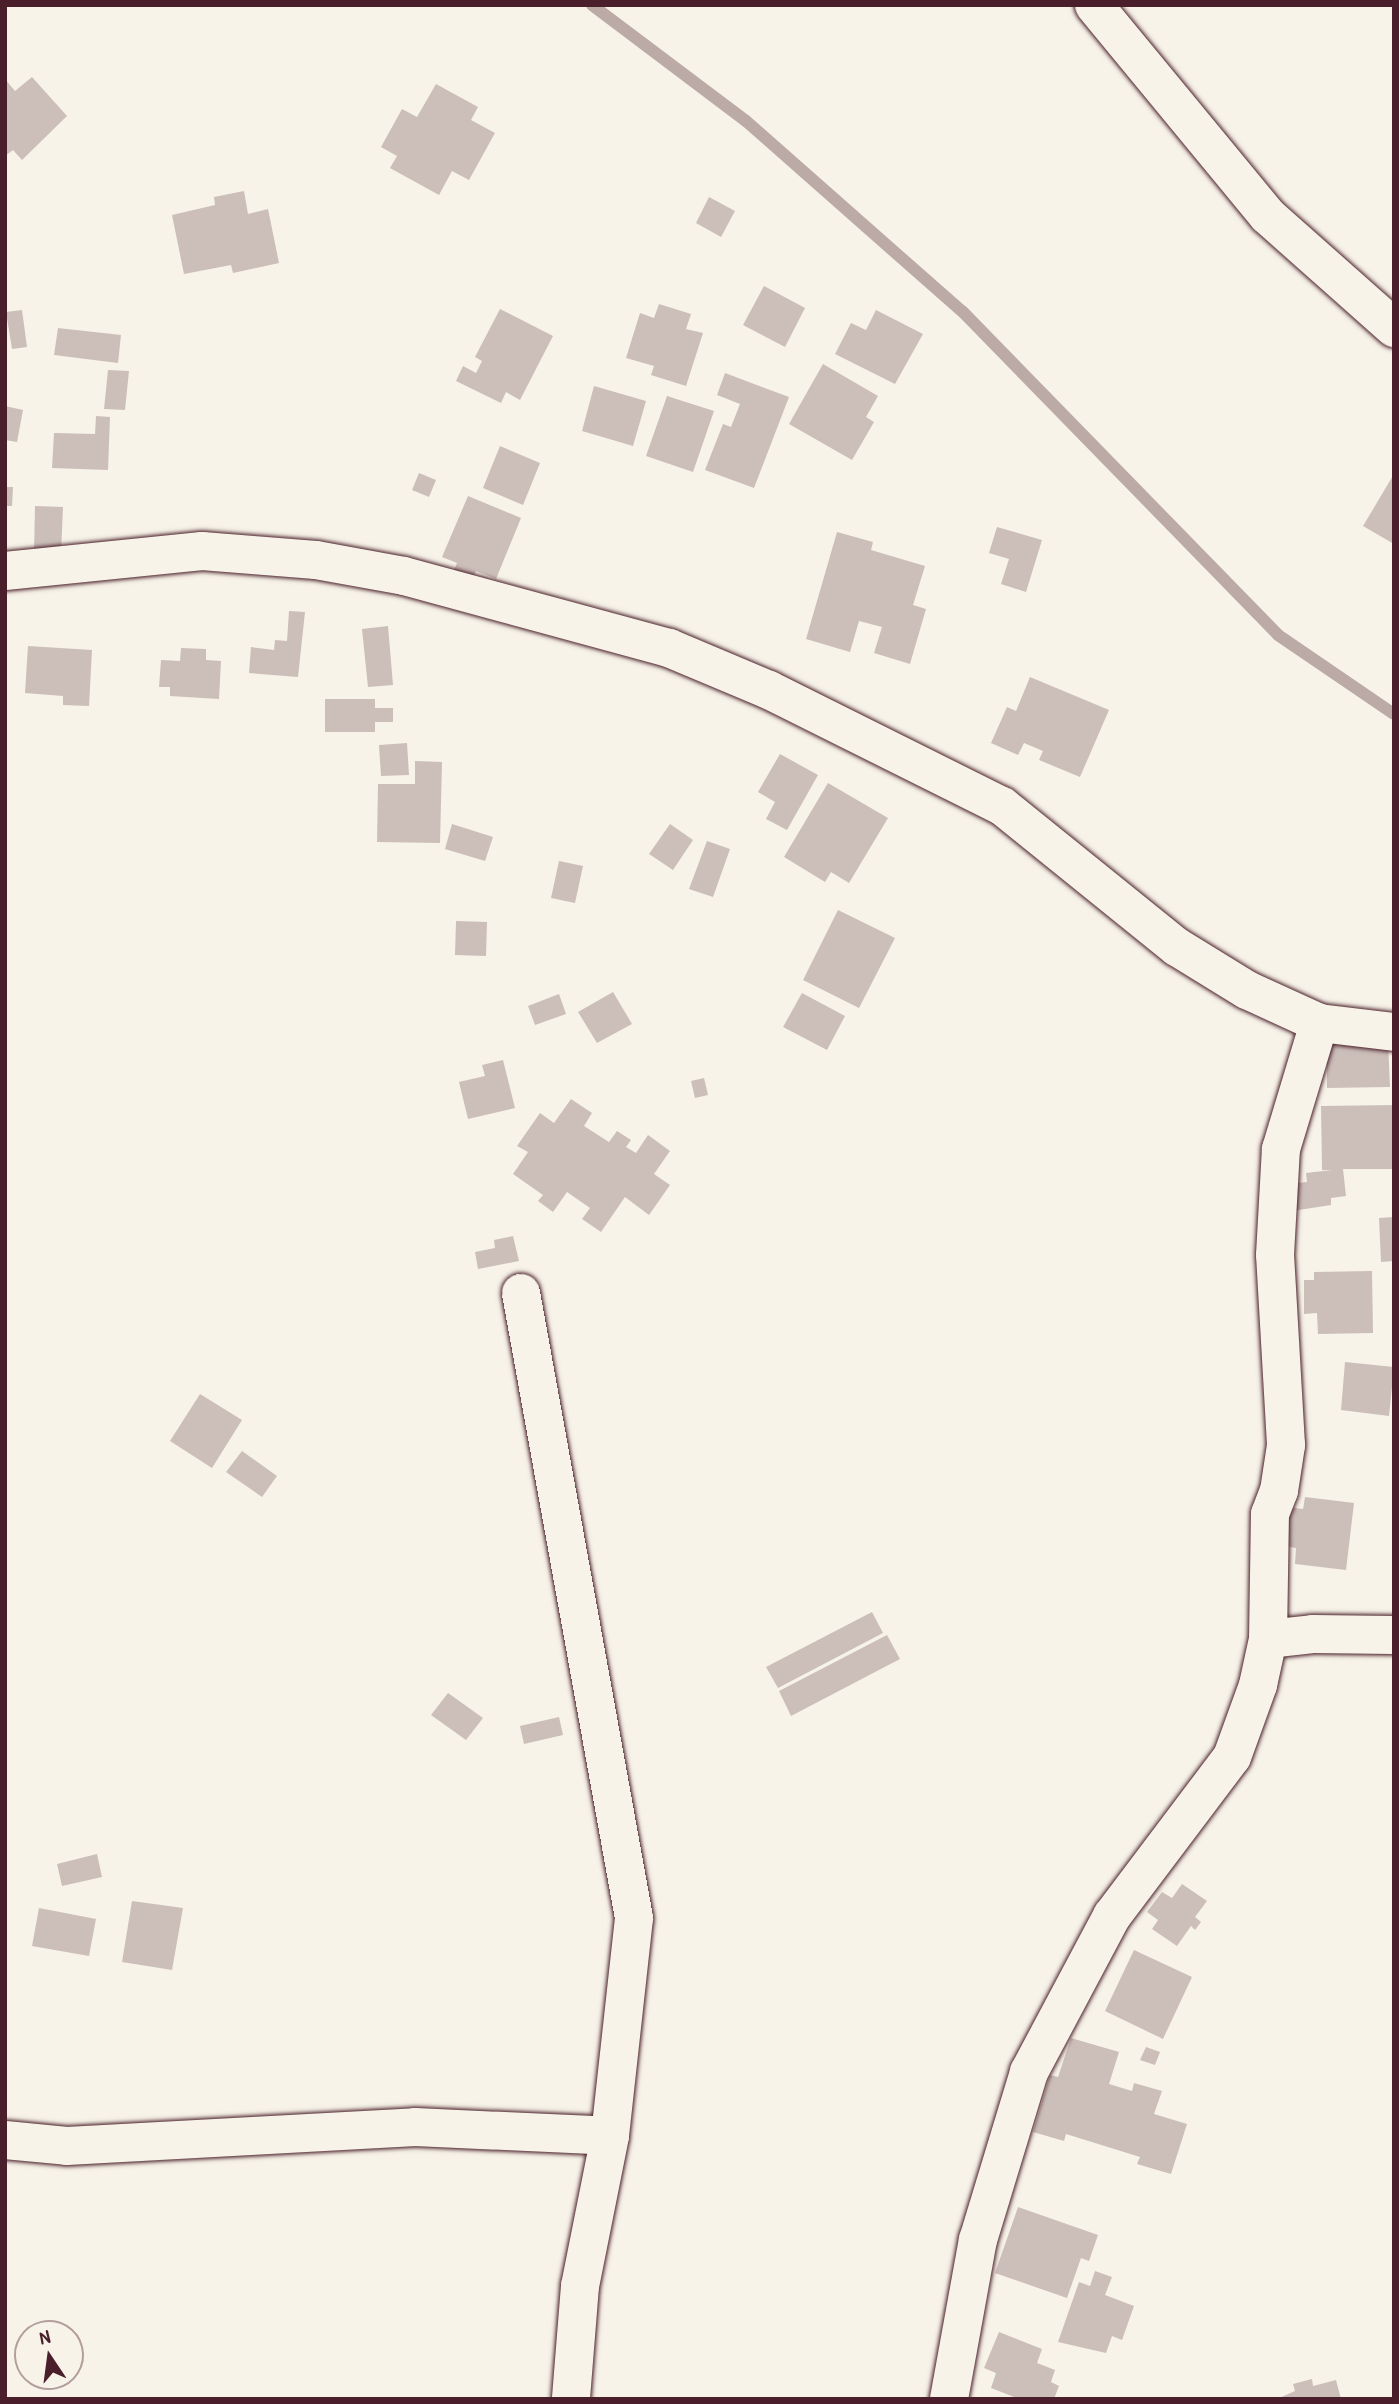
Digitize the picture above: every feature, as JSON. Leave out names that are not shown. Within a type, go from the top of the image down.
[{"type":"street","points":[[1094,5],[1268,216],[1394,328]]},
{"type":"street","points":[[5,571],[202,551],[316,560],[404,576],[669,648],[769,690],[1002,806],[1177,947],[1247,990],[1319,1023],[1394,1032]]},
{"type":"street","points":[[949,2399],[978,2240],[1029,2072],[1112,1916],[1232,1757],[1258,1685],[1268,1639],[1268,1539],[1286,1445],[1275,1255],[1282,1149],[1319,1023]]},
{"type":"street","points":[[521,1293],[634,1918],[610,2136],[580,2286],[571,2399]]},
{"type":"street","points":[[1268,1639],[1313,1634],[1394,1634]]},
{"type":"street","points":[[5,2140],[67,2146],[415,2127],[610,2136]]},
{"type":"building","points":[[32,77],[67,116],[22,160],[13,150],[5,156],[5,79],[15,91]]},
{"type":"building","points":[[436,84],[478,107],[471,120],[495,133],[469,180],[452,171],[439,195],[390,168],[397,156],[381,147],[402,109],[417,117]]},
{"type":"building","points":[[244,191],[248,214],[268,209],[279,263],[233,273],[231,265],[184,274],[172,215],[215,205],[214,197]]},
{"type":"building","points":[[709,197],[735,211],[721,237],[696,223]]},
{"type":"building","points":[[764,286],[805,308],[785,347],[743,325]]},
{"type":"building","points":[[659,304],[691,314],[686,329],[703,333],[686,386],[651,375],[654,366],[626,358],[640,313],[654,318]]},
{"type":"building","points":[[500,309],[553,336],[520,400],[506,392],[501,403],[456,381],[463,366],[476,373],[482,361],[475,357]]},
{"type":"building","points":[[22,310],[27,347],[12,349],[6,312]]},
{"type":"building","points":[[876,310],[923,334],[895,384],[835,354],[851,323],[866,330]]},
{"type":"building","points":[[58,328],[121,335],[118,363],[54,355]]},
{"type":"building","points":[[823,364],[878,396],[866,417],[874,422],[852,460],[789,424]]},
{"type":"building","points":[[108,370],[129,371],[125,410],[104,409]]},
{"type":"building","points":[[725,373],[789,397],[754,488],[705,470],[723,424],[731,427],[740,404],[717,395]]},
{"type":"building","points":[[594,386],[646,401],[633,446],[582,431]]},
{"type":"building","points":[[667,396],[714,411],[693,472],[646,456]]},
{"type":"building","points":[[5,406],[23,410],[17,442],[5,440]]},
{"type":"building","points":[[96,416],[110,417],[108,470],[52,468],[54,433],[95,434]]},
{"type":"building","points":[[500,446],[540,463],[523,505],[483,488]]},
{"type":"building","points":[[419,473],[436,480],[429,497],[412,490]]},
{"type":"building","points":[[1394,474],[1394,544],[1363,526]]},
{"type":"building","points":[[5,487],[13,487],[12,506],[5,506]]},
{"type":"building","points":[[468,496],[521,518],[496,579],[476,571],[473,578],[454,570],[457,563],[442,557]]},
{"type":"building","points":[[35,506],[63,507],[61,554],[34,553]]},
{"type":"building","points":[[997,527],[1042,540],[1026,592],[1001,584],[1009,559],[989,553]]},
{"type":"building","points":[[837,532],[873,542],[871,550],[925,566],[913,605],[926,609],[910,664],[874,653],[882,627],[859,621],[850,652],[806,639]]},
{"type":"building","points":[[289,611],[305,612],[298,677],[249,673],[251,647],[274,650],[275,640],[287,641]]},
{"type":"building","points":[[388,626],[393,685],[368,687],[362,629]]},
{"type":"building","points":[[28,646],[92,650],[89,706],[63,705],[63,696],[25,693]]},
{"type":"building","points":[[181,648],[206,649],[206,660],[221,661],[219,699],[170,696],[170,687],[159,687],[161,660],[180,661]]},
{"type":"building","points":[[1030,677],[1109,710],[1080,777],[1039,760],[1043,751],[1024,743],[1018,755],[991,743],[1007,707],[1016,711]]},
{"type":"building","points":[[325,699],[375,699],[375,708],[393,708],[393,722],[375,722],[375,732],[325,732]]},
{"type":"building","points":[[407,743],[409,775],[381,776],[379,745]]},
{"type":"building","points":[[780,754],[818,775],[787,830],[766,819],[775,802],[758,792]]},
{"type":"building","points":[[415,761],[442,762],[440,843],[377,842],[378,784],[415,784]]},
{"type":"building","points":[[828,783],[888,818],[849,883],[831,872],[825,882],[784,857]]},
{"type":"building","points":[[452,824],[493,837],[485,861],[445,849]]},
{"type":"building","points":[[670,824],[693,840],[673,870],[649,854]]},
{"type":"building","points":[[707,841],[730,849],[713,897],[689,889]]},
{"type":"building","points":[[559,861],[583,866],[575,903],[551,898]]},
{"type":"building","points":[[838,910],[895,938],[859,1008],[803,980]]},
{"type":"building","points":[[456,921],[487,922],[486,956],[455,955]]},
{"type":"building","points":[[613,992],[632,1024],[597,1043],[578,1012]]},
{"type":"building","points":[[802,993],[845,1016],[827,1050],[783,1027]]},
{"type":"building","points":[[559,994],[566,1014],[535,1025],[528,1006]]},
{"type":"building","points":[[1388,1041],[1390,1087],[1327,1088],[1327,1042]]},
{"type":"building","points":[[503,1060],[515,1108],[468,1119],[459,1082],[485,1076],[482,1065]]},
{"type":"building","points":[[704,1078],[708,1095],[695,1098],[691,1081]]},
{"type":"building","points":[[571,1099],[592,1113],[584,1126],[609,1142],[617,1131],[631,1140],[626,1147],[636,1153],[648,1135],[670,1151],[654,1174],[670,1185],[649,1215],[625,1197],[601,1232],[582,1219],[590,1208],[567,1192],[553,1212],[538,1201],[543,1195],[513,1174],[528,1152],[517,1146],[540,1113],[554,1123]]},
{"type":"building","points":[[1394,1105],[1394,1169],[1343,1169],[1346,1196],[1331,1198],[1331,1205],[1292,1211],[1288,1184],[1307,1182],[1306,1173],[1332,1170],[1322,1170],[1321,1106]]},
{"type":"building","points":[[1394,1217],[1394,1261],[1381,1262],[1379,1218]]},
{"type":"building","points":[[513,1236],[519,1261],[478,1269],[475,1252],[495,1248],[494,1240]]},
{"type":"building","points":[[1372,1271],[1373,1333],[1318,1334],[1317,1313],[1304,1314],[1304,1280],[1314,1280],[1314,1272]]},
{"type":"building","points":[[1345,1362],[1394,1367],[1389,1416],[1341,1410]]},
{"type":"building","points":[[200,1394],[242,1420],[212,1468],[170,1441]]},
{"type":"building","points":[[242,1451],[277,1476],[262,1497],[226,1472]]},
{"type":"building","points":[[1305,1497],[1354,1503],[1346,1570],[1295,1564],[1296,1548],[1274,1544],[1279,1506],[1303,1509]]},
{"type":"building","points":[[872,1612],[883,1633],[778,1688],[766,1667]]},
{"type":"building","points":[[887,1635],[900,1659],[791,1716],[779,1691]]},
{"type":"building","points":[[448,1693],[483,1718],[466,1740],[431,1715]]},
{"type":"building","points":[[559,1717],[563,1735],[524,1744],[520,1726]]},
{"type":"building","points":[[97,1854],[102,1877],[62,1886],[57,1864]]},
{"type":"building","points":[[1182,1884],[1207,1901],[1195,1917],[1201,1922],[1195,1930],[1191,1926],[1177,1946],[1152,1929],[1158,1920],[1147,1912],[1162,1892],[1172,1898]]},
{"type":"building","points":[[132,1901],[183,1908],[172,1970],[122,1962]]},
{"type":"building","points":[[39,1908],[96,1919],[89,1956],[32,1946]]},
{"type":"building","points":[[1134,1950],[1192,1977],[1163,2039],[1105,2011]]},
{"type":"building","points":[[1071,2038],[1119,2052],[1109,2084],[1132,2091],[1134,2083],[1162,2091],[1154,2114],[1187,2124],[1171,2174],[1137,2164],[1140,2157],[1066,2134],[1064,2141],[1033,2132],[1050,2075],[1058,2077]]},
{"type":"building","points":[[1146,2047],[1160,2052],[1155,2065],[1140,2060]]},
{"type":"building","points":[[1018,2207],[1098,2235],[1089,2261],[1081,2258],[1067,2298],[995,2273]]},
{"type":"building","points":[[1095,2271],[1112,2277],[1105,2295],[1134,2306],[1122,2340],[1112,2336],[1106,2353],[1058,2342],[1079,2282],[1090,2286]]},
{"type":"building","points":[[999,2332],[1042,2349],[1037,2363],[1055,2370],[1051,2382],[1059,2386],[1054,2399],[1019,2399],[991,2388],[996,2373],[984,2368]]},
{"type":"building","points":[[1312,2379],[1313,2386],[1336,2380],[1341,2399],[1277,2399],[1295,2391],[1293,2384]]},
{"type":"waterway","points":[[592,5],[746,121],[963,312],[1278,635],[1394,714]]}]
